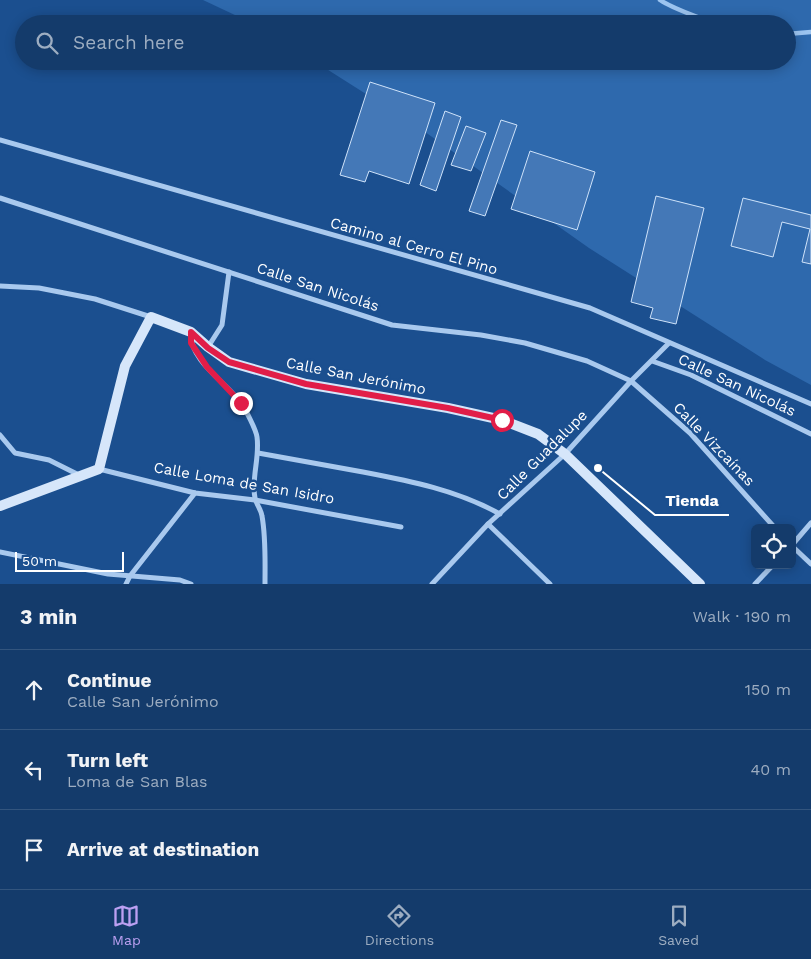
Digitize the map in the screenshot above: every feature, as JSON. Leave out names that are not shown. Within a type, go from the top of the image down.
[{"type":"main road","name":"Calle San Jerónimo","points":[[151,317],[191,332],[208,348],[229,362],[306,384],[448,408],[502,420],[538,434],[565,454],[700,584]]},
{"type":"main road","points":[[0,506],[99,469],[126,366],[151,317]]},
{"type":"street","name":"Camino al Cerro El Pino","points":[[0,140],[590,308],[811,404]]},
{"type":"street","name":"Calle San Nicolás","points":[[0,198],[392,325],[481,335],[525,343],[587,361],[632,381]]},
{"type":"street","points":[[208,348],[222,325],[229,272]]},
{"type":"street","name":"Calle San Jerónimo","points":[[0,286],[39,288],[95,299],[151,317]]},
{"type":"street","points":[[191,332],[191,343],[207,367],[241,403],[257,436],[258,453],[254,486],[255,500],[262,513],[265,538],[265,584]]},
{"type":"street","name":"Calle Guadalupe","points":[[432,584],[488,524],[565,454],[669,343]]},
{"type":"street","name":"Calle San Nicolás","points":[[652,361],[691,375],[811,434]]},
{"type":"street","name":"Calle Vizcaínas","points":[[632,381],[690,434],[772,524]]},
{"type":"street","points":[[0,435],[15,453],[49,460],[80,475]]},
{"type":"street","points":[[258,453],[408,480],[444,489],[485,505],[500,514]]},
{"type":"street","name":"Calle Loma de San Isidro","points":[[99,469],[195,493],[255,500],[401,527]]},
{"type":"street","points":[[126,584],[130,576],[195,493]]},
{"type":"street","points":[[796,541],[811,523]]},
{"type":"street","points":[[488,524],[550,584]]},
{"type":"street","points":[[796,550],[811,564]]},
{"type":"street","points":[[0,552],[108,574],[180,580],[191,584]]},
{"type":"street","points":[[755,584],[769,569]]},
{"type":"shaded area","points":[[203,0],[811,0],[811,385],[765,360],[589,248],[418,127],[328,70],[796,70],[796,15],[235,15]]},
{"type":"building","points":[[370,82],[435,103],[409,184],[369,171],[365,182],[340,175]]},
{"type":"building","points":[[445,111],[461,117],[436,191],[420,185]]},
{"type":"building","points":[[501,120],[517,125],[485,216],[469,211]]},
{"type":"building","points":[[466,126],[486,133],[471,171],[451,165]]},
{"type":"building","points":[[530,151],[595,172],[577,230],[511,209]]},
{"type":"building","points":[[656,196],[704,208],[676,324],[650,318],[653,308],[631,302]]},
{"type":"building","points":[[743,198],[811,215],[811,264],[802,262],[810,229],[782,222],[773,257],[731,246]]},
{"type":"waterway","points":[[660,0],[692,15]]},
{"type":"waterway","points":[[796,33],[811,32]]},
{"type":"place","name":"Tienda","points":[[598,468]]},
{"type":"route","points":[[241,403],[207,367],[191,343],[191,332],[208,348],[229,362],[306,384],[448,408],[502,420]]}]
